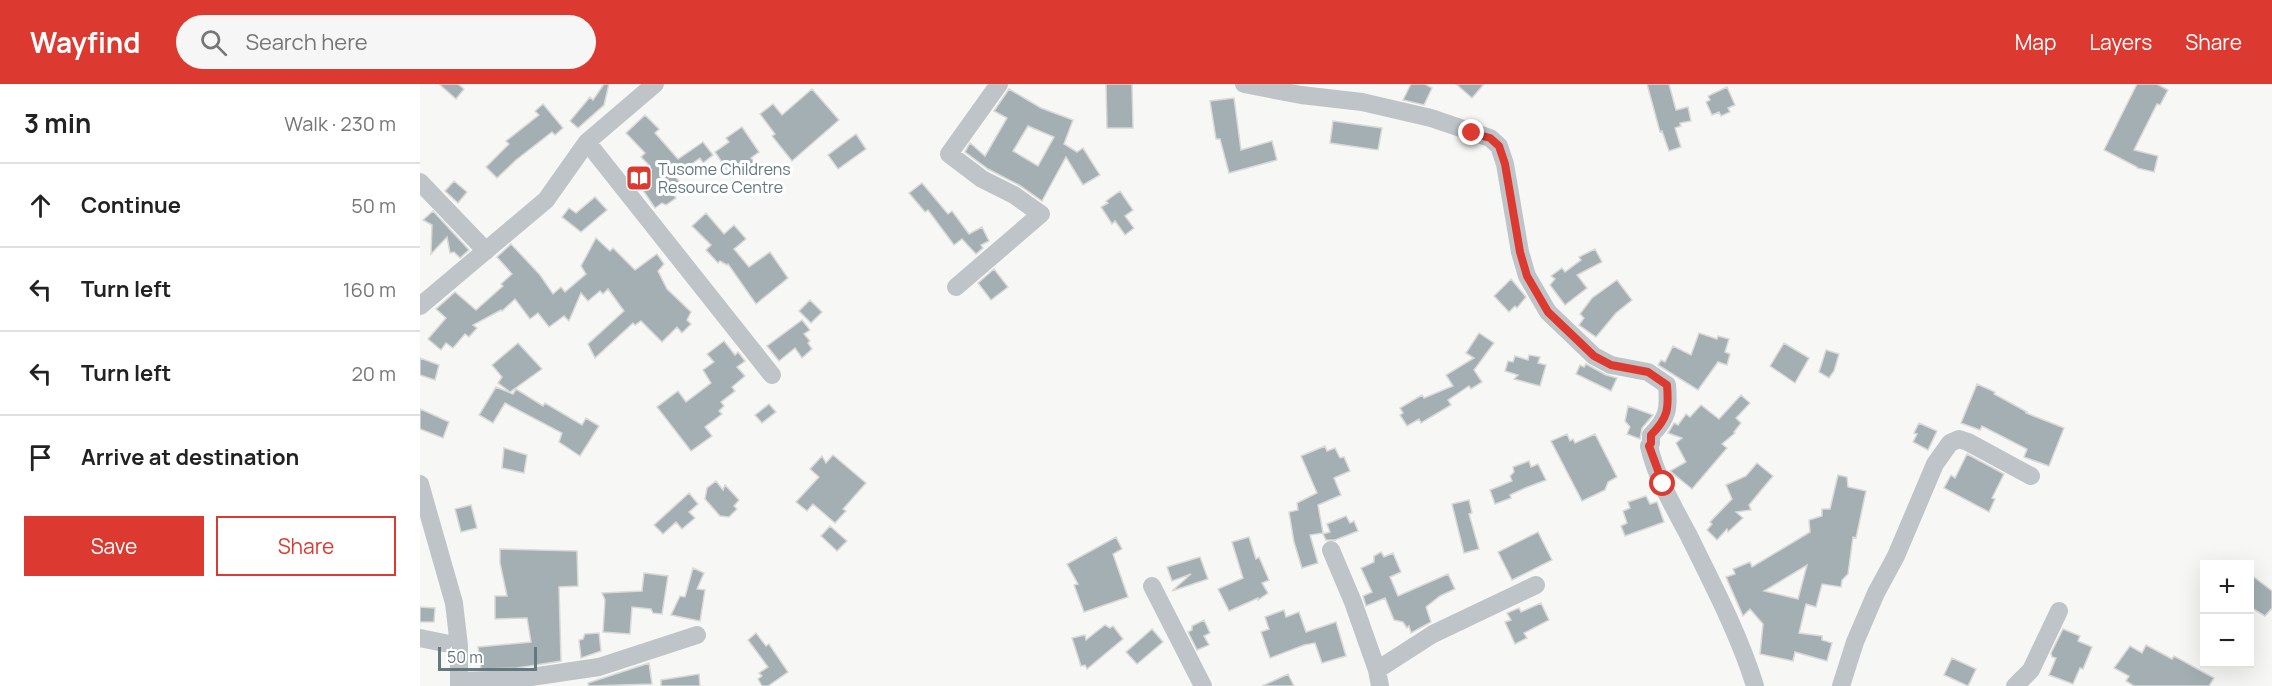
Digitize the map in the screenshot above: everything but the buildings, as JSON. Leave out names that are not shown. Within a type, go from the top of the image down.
[{"type":"street","points":[[420,306],[546,200],[587,142],[655,84]]},
{"type":"street","points":[[956,287],[1041,214],[1014,195],[982,179],[949,154],[999,84]]},
{"type":"street","points":[[1244,84],[1301,95],[1362,102],[1431,118],[1490,138],[1499,146],[1505,164],[1520,252],[1527,276],[1548,312],[1594,356],[1611,365],[1648,372],[1667,385],[1669,402],[1663,424],[1651,435],[1649,446],[1651,456],[1709,577],[1749,666],[1755,686]]},
{"type":"street","points":[[587,142],[772,375]]},
{"type":"street","points":[[420,182],[486,251]]},
{"type":"street","points":[[1840,686],[1855,642],[1876,593],[1896,556],[1935,464],[1950,442],[1959,439],[2031,476]]},
{"type":"street","points":[[420,484],[454,603],[459,646],[459,683],[518,679],[599,667],[697,635]]},
{"type":"street","points":[[1331,550],[1353,602],[1378,678],[1433,634],[1536,585]]},
{"type":"street","points":[[1152,586],[1203,686]]},
{"type":"street","points":[[2015,686],[2031,670],[2059,611]]},
{"type":"street","points":[[420,638],[459,646]]},
{"type":"place","name":"Tusome Childrens Resource Centre","points":[[639,178]]},
{"type":"route","points":[[1472,133],[1490,138],[1499,146],[1505,164],[1520,252],[1527,276],[1548,312],[1594,356],[1611,365],[1648,372],[1667,385],[1669,402],[1663,424],[1651,435],[1649,446],[1663,484]]}]
